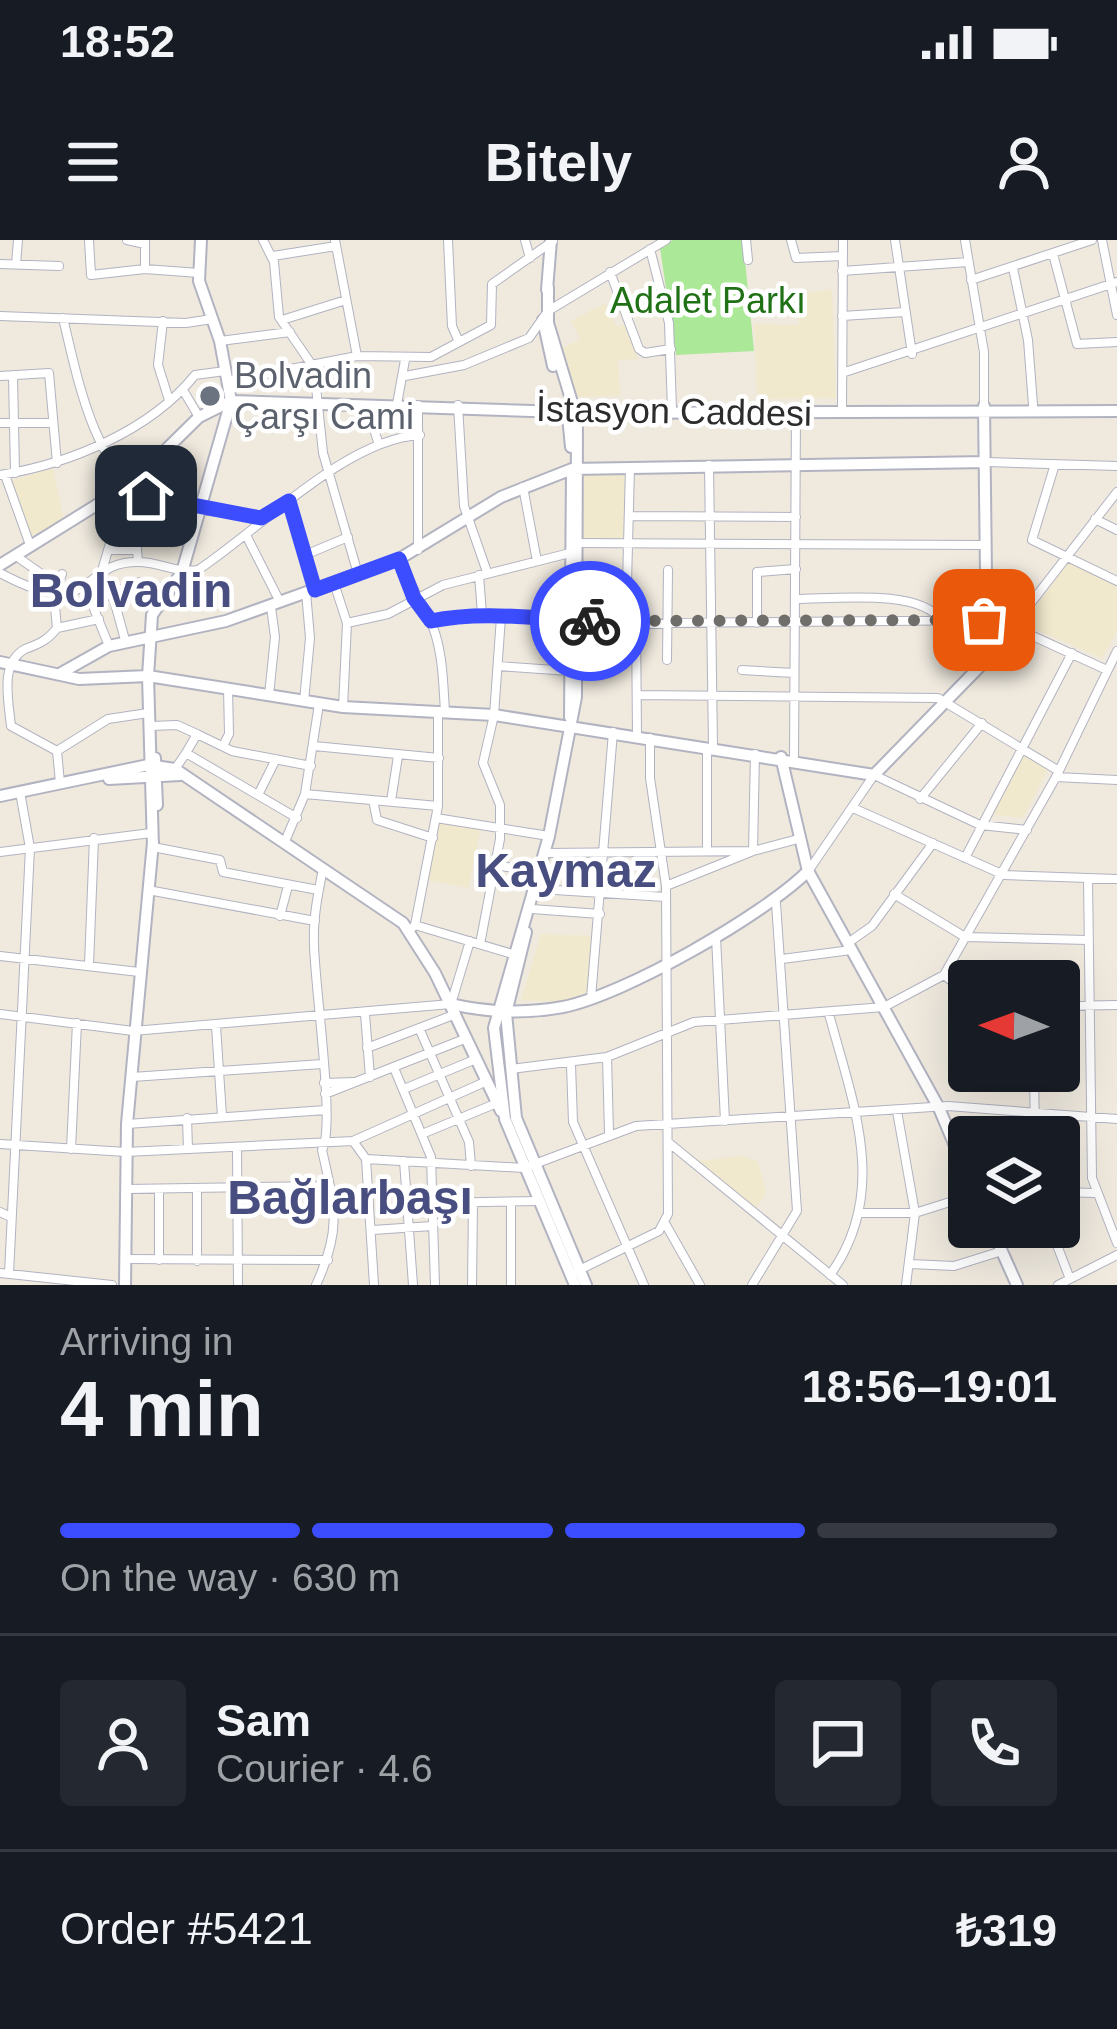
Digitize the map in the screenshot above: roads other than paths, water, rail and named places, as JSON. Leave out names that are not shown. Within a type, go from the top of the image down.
[{"type":"street","points":[[16,264],[18,240]]},
{"type":"street","points":[[89,240],[91,275],[146,269],[199,273]]},
{"type":"street","points":[[127,240],[145,242],[146,269]]},
{"type":"street","points":[[125,1285],[127,1124],[152,847],[148,635],[152,615],[182,572],[231,401],[220,341],[199,273],[201,240]]},
{"type":"street","points":[[263,240],[273,256],[282,320],[314,368],[331,476],[358,574]]},
{"type":"street","points":[[448,240],[452,326],[459,342]]},
{"type":"street","points":[[525,240],[530,258]]},
{"type":"street","points":[[7,474],[57,463],[101,445],[183,390],[195,375],[314,368],[357,356],[405,360],[441,355],[491,325],[492,284],[552,240]]},
{"type":"street","points":[[516,955],[539,889],[572,726],[575,468],[572,410],[545,316],[552,240]]},
{"type":"street","points":[[405,376],[445,368],[529,338],[545,316],[664,240]]},
{"type":"street","points":[[746,240],[748,260]]},
{"type":"street","points":[[790,240],[796,258],[843,256]]},
{"type":"street","points":[[842,407],[843,240]]},
{"type":"street","points":[[895,240],[912,354]]},
{"type":"street","points":[[965,240],[981,331],[987,659]]},
{"type":"street","points":[[971,280],[1092,240]]},
{"type":"street","points":[[1102,240],[1117,315]]},
{"type":"street","points":[[273,256],[336,243],[357,356]]},
{"type":"street","points":[[650,249],[666,301],[672,409]]},
{"type":"street","points":[[1053,254],[1077,344],[1117,343]]},
{"type":"street","points":[[842,271],[968,262]]},
{"type":"street","points":[[0,264],[59,266]]},
{"type":"street","points":[[1013,268],[1024,315],[1033,405]]},
{"type":"street","points":[[610,272],[638,349],[645,353],[671,349]]},
{"type":"street","points":[[842,373],[912,354],[1114,283]]},
{"type":"street","points":[[282,320],[346,300]]},
{"type":"street","points":[[842,316],[905,312]]},
{"type":"street","points":[[0,316],[212,319]]},
{"type":"street","points":[[63,318],[85,410],[101,445],[130,484],[146,496],[261,518]]},
{"type":"street","points":[[163,321],[158,359],[169,400]]},
{"type":"street","points":[[220,341],[290,332]]},
{"type":"street","points":[[441,355],[445,368]]},
{"type":"street","points":[[397,404],[405,360]]},
{"type":"street","points":[[0,376],[49,373],[49,423],[57,463]]},
{"type":"street","points":[[13,376],[15,424],[7,474],[31,547]]},
{"type":"street","points":[[183,390],[199,416]]},
{"type":"street","points":[[231,401],[199,416],[130,484],[0,569],[54,596],[86,589],[100,576],[138,562],[182,572],[198,570],[261,518],[378,442],[420,435]]},
{"type":"street","name":"İstasyon Caddesi","points":[[231,401],[318,407],[418,404],[796,412],[1117,408]]},
{"type":"street","points":[[418,404],[418,550]]},
{"type":"street","points":[[366,405],[378,442]]},
{"type":"street","points":[[458,405],[467,519],[483,574],[482,614]]},
{"type":"street","points":[[572,410],[1117,408]]},
{"type":"street","points":[[796,412],[795,698],[787,758],[798,839],[808,872],[948,1129]]},
{"type":"street","points":[[0,423],[49,423]]},
{"type":"street","points":[[61,674],[125,640],[187,632],[399,559],[524,487],[575,468],[986,462],[1117,466]]},
{"type":"street","points":[[1055,464],[1030,533],[1032,540],[1117,581]]},
{"type":"street","points":[[707,848],[713,698],[709,465]]},
{"type":"street","points":[[630,467],[628,544],[637,695],[665,892],[666,1225],[700,1285]]},
{"type":"street","points":[[100,576],[130,484]]},
{"type":"street","points":[[524,487],[537,561]]},
{"type":"street","points":[[0,1014],[133,1031],[453,1009],[501,1013],[592,998],[776,902],[808,872],[874,776],[987,659],[1117,493]]},
{"type":"street","points":[[138,562],[136,537],[146,496]]},
{"type":"street","points":[[289,501],[310,591],[304,701]]},
{"type":"street","points":[[629,516],[796,517]]},
{"type":"street","points":[[1096,519],[1117,530]]},
{"type":"street","points":[[114,532],[136,537]]},
{"type":"street","points":[[246,535],[276,605],[269,695]]},
{"type":"street","points":[[305,555],[348,537]]},
{"type":"street","points":[[346,623],[388,614],[414,598],[573,547],[984,545]]},
{"type":"street","points":[[107,550],[136,550]]},
{"type":"street","points":[[16,556],[43,574],[36,590]]},
{"type":"street","points":[[399,559],[414,598],[431,621],[442,663],[437,812],[412,928],[577,1280]]},
{"type":"street","points":[[757,623],[757,572],[796,569]]},
{"type":"street","points":[[667,659],[668,570]]},
{"type":"street","points":[[57,628],[54,596],[62,574]]},
{"type":"street","points":[[93,601],[140,582],[170,590]]},
{"type":"street","points":[[334,583],[346,623],[343,707]]},
{"type":"street","points":[[86,589],[109,646]]},
{"type":"street","points":[[112,595],[125,640]]},
{"type":"street","points":[[796,599],[910,602],[934,611],[941,621]]},
{"type":"street","points":[[431,621],[482,614],[573,622],[984,620]]},
{"type":"street","points":[[368,1048],[453,1009],[475,942],[500,828],[500,805],[485,780],[483,763],[494,716],[501,617]]},
{"type":"street","points":[[5,657],[47,640],[57,628],[99,620]]},
{"type":"street","points":[[572,726],[568,671],[573,622]]},
{"type":"street","points":[[1013,627],[1107,670]]},
{"type":"street","points":[[964,858],[1072,653]]},
{"type":"street","points":[[511,1069],[607,1057],[667,1030],[884,1006],[944,975],[1004,875],[1116,656]]},
{"type":"street","points":[[5,657],[79,679],[148,676],[319,704],[494,716],[787,758],[874,776],[980,825],[1028,830]]},
{"type":"street","points":[[5,657],[11,726]]},
{"type":"street","points":[[498,666],[568,671]]},
{"type":"street","points":[[742,670],[794,673]]},
{"type":"street","points":[[223,746],[229,734],[228,688]]},
{"type":"street","points":[[637,695],[949,701],[1058,774],[1117,780]]},
{"type":"street","points":[[286,839],[305,794],[319,704]]},
{"type":"street","points":[[57,751],[108,719],[150,720],[177,724],[223,746],[310,766]]},
{"type":"street","points":[[920,799],[982,724]]},
{"type":"street","points":[[0,730],[11,726],[57,751]]},
{"type":"street","points":[[592,998],[613,732]]},
{"type":"street","points":[[179,772],[197,734]]},
{"type":"street","points":[[314,746],[439,758]]},
{"type":"street","points":[[57,751],[60,784]]},
{"type":"street","points":[[186,753],[296,818]]},
{"type":"street","points":[[753,851],[755,753]]},
{"type":"street","points":[[392,801],[398,756]]},
{"type":"street","points":[[258,796],[276,759]]},
{"type":"street","points":[[152,847],[153,771]]},
{"type":"street","points":[[0,796],[153,771],[179,772],[286,839],[412,928],[516,955]]},
{"type":"street","points":[[20,790],[30,848],[4,1274],[112,1285]]},
{"type":"street","points":[[305,794],[392,801],[549,836]]},
{"type":"street","points":[[373,800],[377,820],[433,838]]},
{"type":"street","points":[[854,808],[1004,875],[1117,879]]},
{"type":"street","points":[[0,852],[152,833]]},
{"type":"street","points":[[89,965],[94,838]]},
{"type":"street","points":[[539,889],[602,895],[665,892],[753,851],[798,839]]},
{"type":"street","points":[[782,959],[841,956],[872,926],[933,844]]},
{"type":"street","points":[[152,847],[220,860],[223,872],[318,890]]},
{"type":"street","points":[[546,853],[753,851]]},
{"type":"street","points":[[505,1119],[501,1013],[546,853]]},
{"type":"street","points":[[495,865],[538,872]]},
{"type":"street","points":[[316,1285],[328,1260],[337,1219],[322,1150],[327,1141],[315,921],[324,867]]},
{"type":"street","points":[[1088,879],[1094,1193],[1117,1244]]},
{"type":"street","points":[[280,916],[288,886]]},
{"type":"street","points":[[148,890],[315,921]]},
{"type":"street","points":[[894,894],[965,938],[1088,940]]},
{"type":"street","points":[[752,1285],[796,1211],[776,902]]},
{"type":"street","points":[[532,909],[600,914]]},
{"type":"street","points":[[716,936],[725,1121]]},
{"type":"street","points":[[0,956],[140,972]]},
{"type":"street","points":[[944,975],[948,978]]},
{"type":"street","points":[[1080,1006],[1117,1005]]},
{"type":"street","points":[[501,1013],[528,1167],[538,1201],[577,1280]]},
{"type":"street","points":[[365,1014],[370,1077]]},
{"type":"street","points":[[829,1014],[856,1113],[862,1213],[830,1275]]},
{"type":"street","points":[[70,1149],[77,1024]]},
{"type":"street","points":[[216,1025],[223,1116]]},
{"type":"street","points":[[419,1028],[459,1119],[471,1166]]},
{"type":"street","points":[[324,1089],[356,1082],[467,1038]]},
{"type":"street","points":[[607,1057],[609,1133]]},
{"type":"street","points":[[404,1090],[476,1059]]},
{"type":"street","points":[[130,1077],[322,1064]]},
{"type":"street","points":[[571,1065],[573,1122],[644,1285]]},
{"type":"street","points":[[394,1068],[429,1162],[435,1285]]},
{"type":"street","points":[[0,1144],[126,1152],[353,1142],[487,1081]]},
{"type":"street","points":[[1034,1092],[1034,1116]]},
{"type":"street","points":[[422,1134],[496,1103]]},
{"type":"street","points":[[366,1159],[528,1167],[609,1133],[668,1124],[939,1108],[1117,1119]]},
{"type":"street","points":[[127,1124],[326,1110]]},
{"type":"street","points":[[897,1111],[915,1213],[906,1285]]},
{"type":"street","points":[[187,1118],[188,1149]]},
{"type":"street","points":[[353,1142],[366,1159],[374,1285]]},
{"type":"street","points":[[668,1142],[843,1285]]},
{"type":"street","points":[[237,1147],[238,1285]]},
{"type":"street","points":[[404,1161],[413,1285]]},
{"type":"street","points":[[125,1189],[330,1186]]},
{"type":"street","points":[[159,1189],[159,1260]]},
{"type":"street","points":[[197,1190],[197,1261]]},
{"type":"street","points":[[1080,1193],[1094,1193]]},
{"type":"street","points":[[431,1203],[538,1201]]},
{"type":"street","points":[[862,1213],[915,1213],[948,1203]]},
{"type":"street","points":[[472,1204],[472,1285]]},
{"type":"street","points":[[511,1204],[511,1285]]},
{"type":"street","points":[[0,1212],[11,1217]]},
{"type":"street","points":[[577,1280],[666,1225]]},
{"type":"street","points":[[373,1230],[432,1226]]},
{"type":"street","points":[[1001,1248],[1017,1285]]},
{"type":"street","points":[[1058,1248],[1070,1279]]},
{"type":"street","points":[[910,1264],[954,1266],[1002,1251]]},
{"type":"street","points":[[1058,1285],[1115,1258]]},
{"type":"street","points":[[125,1259],[328,1260]]},
{"type":"place","name":"Bolvadin Çarşı Cami","points":[[210,396]]},
{"type":"district","name":"Bolvadin","points":[[131,590]]},
{"type":"district","name":"Kaymaz","points":[[566,870]]},
{"type":"district","name":"Bağlarbaşı","points":[[350,1197]]},
{"type":"park label","name":"Adalet Parkı","points":[[708,300]]}]
